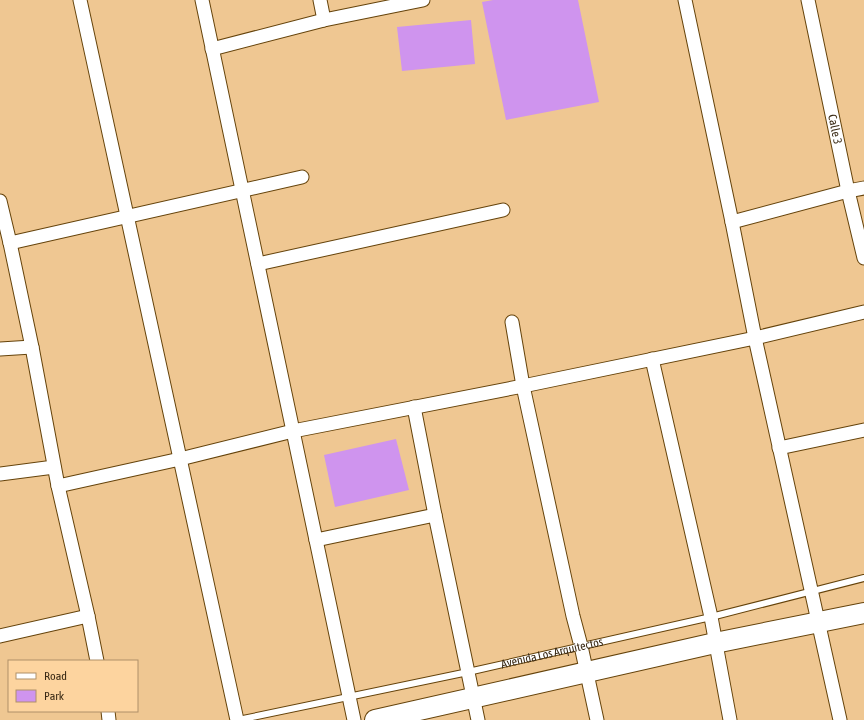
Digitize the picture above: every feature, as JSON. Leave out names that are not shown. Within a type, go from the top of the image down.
[{"type":"main road","points":[[375,720],[715,643],[864,613]]},
{"type":"street","points":[[80,0],[238,720]]},
{"type":"street","points":[[202,0],[354,720]]},
{"type":"street","points":[[320,0],[324,20]]},
{"type":"street","points":[[212,49],[324,20],[423,0]]},
{"type":"street","points":[[685,0],[755,338],[840,720]]},
{"type":"street","name":"Calle 3","points":[[808,0],[848,191],[864,258]]},
{"type":"street","points":[[10,243],[302,177]]},
{"type":"street","points":[[732,222],[864,188]]},
{"type":"street","points":[[0,202],[32,347],[58,486],[97,660]]},
{"type":"street","points":[[258,264],[503,210]]},
{"type":"street","points":[[58,486],[180,459],[293,431],[523,386],[755,338],[864,312]]},
{"type":"street","points":[[512,322],[523,386],[597,720]]},
{"type":"street","points":[[0,349],[32,347]]},
{"type":"street","points":[[652,359],[711,617],[730,720]]},
{"type":"street","points":[[414,407],[478,720]]},
{"type":"street","points":[[779,448],[864,430]]},
{"type":"street","points":[[0,474],[54,467]]},
{"type":"street","points":[[316,540],[435,515]]},
{"type":"street","points":[[0,636],[88,616]]},
{"type":"lane","name":"Avenida Los Arquitectos","points":[[238,720],[468,672],[711,617],[864,578]]},
{"type":"green space","points":[[493,0],[578,0],[599,102],[506,120],[482,2]]},
{"type":"green space","points":[[471,20],[475,64],[402,71],[397,27]]},
{"type":"green space","points":[[396,439],[409,490],[335,507],[324,455]]}]
